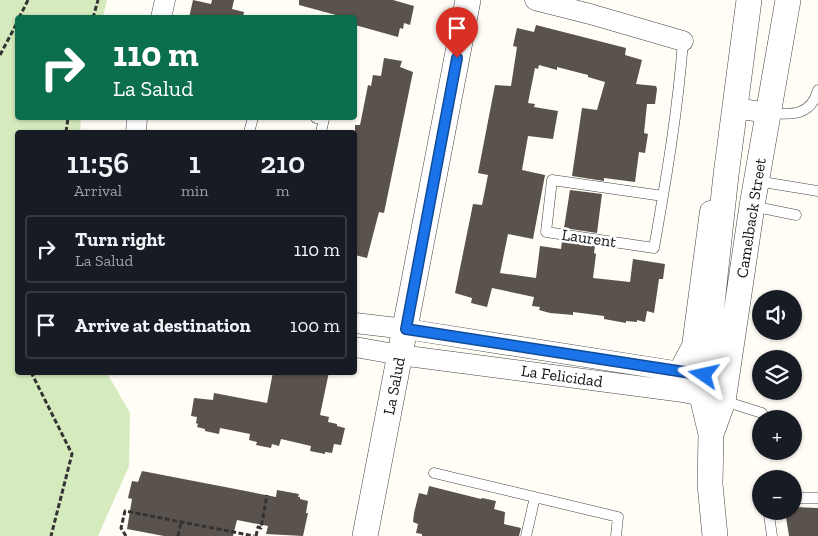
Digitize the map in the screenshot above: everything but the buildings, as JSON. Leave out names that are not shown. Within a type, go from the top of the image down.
[{"type":"street","points":[[162,15],[165,0]]},
{"type":"street","name":"La Salud","points":[[365,536],[468,0]]},
{"type":"street","name":"Laurent","points":[[535,0],[683,41]]},
{"type":"street","name":"Camelback Street","points":[[715,536],[710,484],[711,434],[726,175],[749,0]]},
{"type":"street","name":"Camelback Street","points":[[714,388],[757,181],[785,1]]},
{"type":"street","points":[[735,108],[768,113]]},
{"type":"street","name":"Camelback Street","points":[[679,370],[692,346],[711,205],[726,175]]},
{"type":"street","name":"La Felicidad","points":[[357,323],[679,370],[714,388]]},
{"type":"street","name":"La Felicidad","points":[[357,348],[400,356],[683,392],[714,388]]},
{"type":"lane","name":"Laurent","points":[[663,196],[552,180],[546,232],[654,248],[663,196],[683,41]]},
{"type":"lane","points":[[768,113],[790,115],[805,110],[815,100],[818,90]]},
{"type":"lane","points":[[757,181],[818,191]]},
{"type":"lane","points":[[752,206],[796,215]]},
{"type":"lane","points":[[714,388],[756,410]]},
{"type":"lane","points":[[434,473],[618,517],[616,536]]},
{"type":"lane","points":[[526,536],[535,497]]},
{"type":"lane","points":[[802,498],[818,498]]},
{"type":"lane","points":[[770,520],[772,536]]},
{"type":"path","points":[[21,15],[28,0]]},
{"type":"path","points":[[94,15],[98,0]]},
{"type":"path","points":[[0,55],[15,27]]},
{"type":"path","points":[[32,375],[72,454],[51,536]]},
{"type":"path","points":[[126,536],[121,528],[125,511],[234,534],[255,536],[258,527],[261,528],[267,495]]},
{"type":"path","points":[[178,536],[181,522]]},
{"type":"green space","points":[[0,0],[107,0],[103,15],[15,15],[15,120],[81,120],[80,130],[15,130],[15,375],[108,375],[130,413],[129,466],[98,536],[0,536]]},
{"type":"route","points":[[457,58],[406,329],[704,375]]}]
